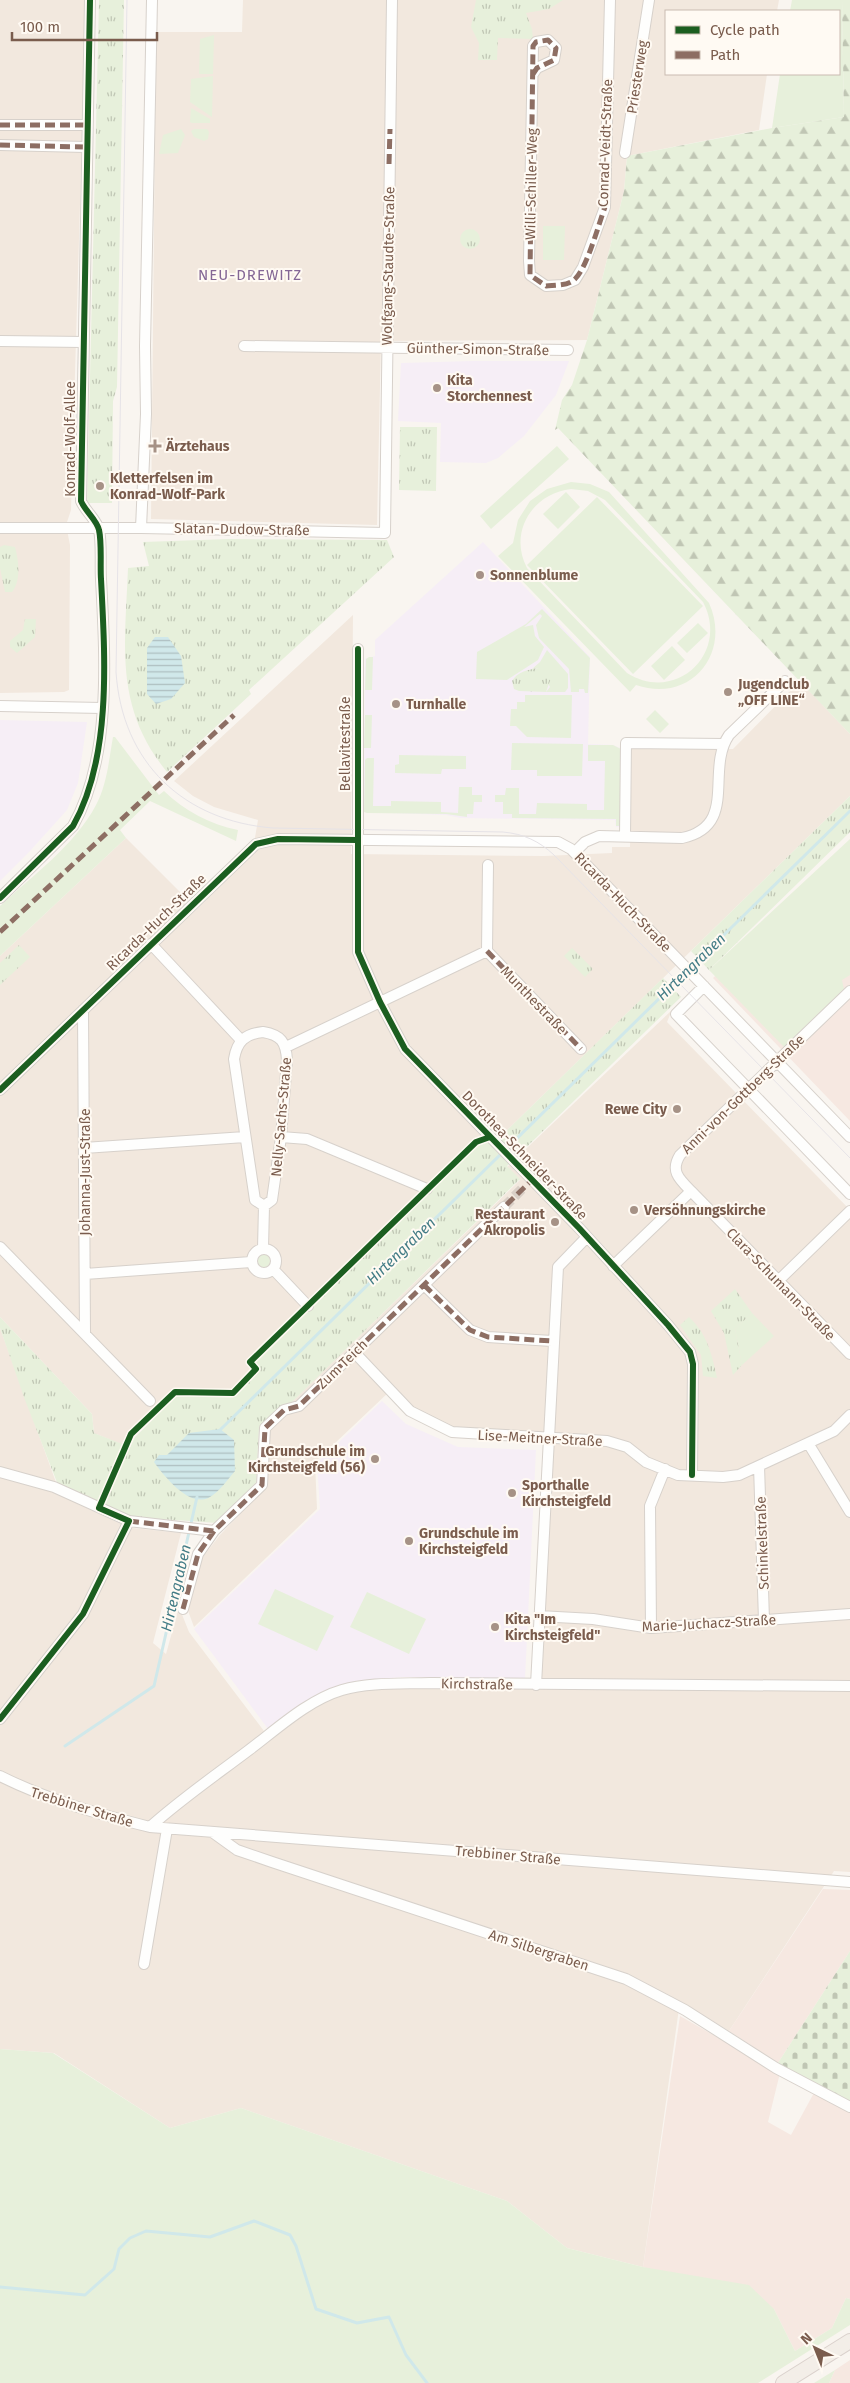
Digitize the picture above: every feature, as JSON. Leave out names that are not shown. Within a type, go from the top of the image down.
[{"type":"main road","points":[[783,2383],[850,2340]]},
{"type":"street","name":"Konrad-Wolf-Allee","points":[[0,898],[66,835],[80,813],[96,756],[102,708],[104,625],[99,529],[81,501],[90,0]]},
{"type":"street","points":[[141,528],[146,414],[145,316],[152,0]]},
{"type":"street","name":"Wolfgang-Staudte-Straße","points":[[385,532],[392,0]]},
{"type":"street","name":"Conrad-Veidt-Straße","points":[[546,286],[563,285],[575,280],[582,268],[605,207],[610,0]]},
{"type":"street","name":"Priesterweg","points":[[625,153],[649,0]]},
{"type":"street","name":"Willi-Schiller-Weg","points":[[533,74],[529,261],[530,274],[546,286]]},
{"type":"street","points":[[0,125],[87,125]]},
{"type":"street","points":[[0,145],[86,147]]},
{"type":"street","points":[[0,341],[84,342]]},
{"type":"street","name":"Günther-Simon-Straße","points":[[244,346],[568,350]]},
{"type":"street","name":"Slatan-Dudow-Straße","points":[[0,528],[385,532]]},
{"type":"street","name":"Bellavitestraße","points":[[357,840],[358,649]]},
{"type":"street","points":[[574,852],[594,837],[682,838],[695,834],[706,827],[714,815],[719,801],[720,756],[724,744],[729,735],[785,681]]},
{"type":"street","points":[[0,706],[102,708]]},
{"type":"street","points":[[625,837],[626,743],[724,744]]},
{"type":"street","name":"Ricarda-Huch-Straße","points":[[0,1090],[256,844],[278,838],[558,842],[568,846],[574,852],[850,1137]]},
{"type":"street","name":"Dorothea-Schneider-Straße","points":[[357,840],[358,952],[380,1002],[405,1049],[513,1160],[529,1183],[613,1266],[668,1325],[690,1352],[693,1364],[692,1475]]},
{"type":"street","points":[[286,1047],[487,951],[488,865]]},
{"type":"street","points":[[151,944],[240,1039]]},
{"type":"street","name":"Munthestraße","points":[[487,951],[581,1049]]},
{"type":"street","points":[[704,986],[676,1014],[850,1194]]},
{"type":"street","name":"Anni-von-Gottberg-Straße","points":[[691,1191],[680,1180],[675,1171],[675,1163],[680,1155],[850,991]]},
{"type":"street","name":"Johanna-Just-Straße","points":[[83,1010],[85,1334]]},
{"type":"street","name":"Nelly-Sachs-Straße","points":[[252,1033],[272,1033],[286,1047],[282,1137],[272,1200],[264,1206],[255,1200],[234,1058],[240,1039],[252,1033]]},
{"type":"street","points":[[84,1148],[245,1137]]},
{"type":"street","points":[[282,1137],[307,1139],[427,1189]]},
{"type":"street","points":[[613,1266],[691,1191]]},
{"type":"street","name":"Clara-Schumann-Straße","points":[[691,1191],[850,1354]]},
{"type":"street","name":"Nelly-Sachs-Straße","points":[[263,1248],[264,1206]]},
{"type":"street","name":"Zum Teich","points":[[183,1609],[198,1554],[214,1531],[262,1484],[265,1428],[284,1410],[299,1406],[504,1207]]},
{"type":"street","points":[[778,1281],[850,1211]]},
{"type":"street","points":[[536,1685],[549,1438],[552,1341],[558,1267],[586,1238]]},
{"type":"street","points":[[0,1247],[150,1401]]},
{"type":"street","points":[[263,1248],[271,1251],[275,1256],[276,1262],[273,1269],[260,1273],[251,1262],[255,1251],[263,1248]]},
{"type":"street","points":[[85,1274],[251,1262]]},
{"type":"street","points":[[273,1269],[308,1306]]},
{"type":"street","points":[[424,1285],[470,1330],[488,1338],[552,1341]]},
{"type":"street","name":"Lise-Meitner-Straße","points":[[355,1353],[410,1411],[452,1432],[618,1443],[627,1447],[646,1462],[678,1475],[731,1476],[759,1466],[834,1431],[850,1415]]},
{"type":"street","points":[[808,1443],[850,1512]]},
{"type":"street","name":"Schinkelstraße","points":[[759,1466],[764,1620]]},
{"type":"street","points":[[651,1628],[650,1506],[665,1469]]},
{"type":"street","points":[[0,1472],[54,1487],[129,1522],[214,1531]]},
{"type":"street","points":[[0,1719],[83,1614],[129,1522]]},
{"type":"street","name":"Marie-Juchacz-Straße","points":[[539,1616],[593,1619],[651,1628],[850,1614]]},
{"type":"street","name":"Kirchstraße","points":[[150,1827],[168,1810],[318,1700],[342,1690],[361,1686],[430,1683],[850,1686]]},
{"type":"street","name":"Trebbiner Straße","points":[[0,1776],[42,1796],[96,1814],[150,1827],[850,1882]]},
{"type":"street","points":[[144,1964],[167,1829]]},
{"type":"street","name":"Am Silbergraben","points":[[211,1832],[238,1850],[263,1859],[626,1979],[685,2010],[776,2068],[850,2107]]},
{"type":"shaded area","points":[[0,0],[86,0],[71,510],[66,525],[70,545],[69,690],[64,692],[0,693]]},
{"type":"shaded area","points":[[243,0],[779,0],[777,10],[665,10],[665,75],[767,75],[759,130],[627,156],[624,191],[587,340],[381,341],[377,525],[151,519],[156,32],[242,32]]},
{"type":"shaded area","points":[[569,361],[556,395],[524,436],[498,458],[486,463],[440,462],[441,423],[398,421],[401,363]]},
{"type":"shaded area","points":[[483,542],[590,657],[588,744],[613,745],[622,749],[621,827],[616,827],[615,820],[461,818],[446,815],[364,812],[365,659],[375,656],[375,640]]},
{"type":"shaded area","points":[[353,615],[351,854],[544,856],[612,853],[612,847],[630,847],[632,748],[733,749],[800,681],[850,734],[850,796],[501,1136],[490,1137],[427,1189],[250,1362],[256,1369],[233,1393],[173,1389],[128,1433],[123,1445],[94,1433],[92,1414],[0,1317],[0,956],[126,838],[197,909],[252,855],[258,820],[214,807],[193,796],[174,781]]},
{"type":"shaded area","points":[[0,720],[87,722],[78,783],[67,810],[0,881]]},
{"type":"shaded area","points":[[850,847],[850,1121],[713,978]]},
{"type":"shaded area","points":[[672,1010],[667,1022],[850,1210],[850,1872],[834,1871],[729,2031],[680,2001],[643,2267],[567,2248],[507,2201],[241,2108],[170,2128],[54,2053],[0,2049],[0,1328],[61,1496],[133,1528],[181,1533],[153,1643],[166,1654],[179,1607],[189,1632],[270,1739],[318,1700],[342,1690],[536,1685],[549,1438],[462,1434],[416,1416],[390,1391],[315,1462],[317,1509],[194,1627],[187,1608],[203,1557],[220,1535],[267,1486],[270,1423],[520,1180],[507,1167]]},
{"type":"shaded area","name":"Grundschule im Kirchsteigfeld","points":[[382,1401],[406,1424],[458,1447],[536,1450],[525,1679],[403,1677],[364,1680],[339,1686],[317,1695],[268,1729],[194,1629],[320,1509],[317,1463]]},
{"type":"shaded area","points":[[823,1889],[850,1890],[850,1951],[778,2063],[729,2031]]},
{"type":"shaded area","points":[[680,2016],[780,2073],[768,2122],[791,2135],[815,2091],[850,2110],[850,2299],[846,2298],[832,2328],[795,2351],[774,2309],[643,2267]]},
{"type":"shaded area","points":[[850,2360],[850,2383],[829,2383],[835,2370]]},
{"type":"green space","points":[[99,0],[124,0],[117,387],[113,401],[112,503],[87,503]]},
{"type":"green space","points":[[476,0],[563,0],[549,9],[526,13],[532,29],[533,39],[498,38],[497,60],[478,60],[479,43],[471,27]]},
{"type":"green space","points":[[792,0],[842,0],[844,117],[772,128],[780,75],[840,75],[840,10],[790,10]]},
{"type":"green space","points":[[842,0],[850,0],[850,734],[558,428],[555,430],[562,400],[572,385],[587,340],[624,191],[627,156],[772,128],[844,117]]},
{"type":"green space","points":[[214,35],[213,74],[199,74],[200,39]]},
{"type":"green space","points":[[213,76],[212,117],[190,102],[191,79]]},
{"type":"green space","points":[[191,108],[210,119],[210,123],[190,122]]},
{"type":"green space","points":[[181,129],[185,135],[178,153],[159,154],[163,135]]},
{"type":"green space","points":[[194,129],[207,129],[209,132],[208,139],[204,141],[194,137],[191,131]]},
{"type":"green space","points":[[543,226],[565,226],[564,260],[543,260]]},
{"type":"green space","points":[[470,229],[477,232],[480,239],[477,246],[470,249],[463,246],[460,239],[463,232]]},
{"type":"green space","points":[[400,427],[437,427],[436,491],[399,490]]},
{"type":"green space","points":[[557,446],[569,459],[491,529],[480,516]]},
{"type":"green space","points":[[571,482],[590,484],[609,492],[709,603],[715,622],[715,640],[710,656],[701,670],[689,681],[673,687],[656,689],[636,685],[630,692],[498,556],[513,543],[518,520],[530,501],[547,489]],"holes":[[[571,489],[588,491],[605,500],[703,602],[709,621],[709,639],[704,655],[694,668],[680,678],[663,682],[645,681],[627,673],[527,568],[522,554],[521,541],[523,528],[535,506],[557,492]]]},
{"type":"green space","points":[[566,492],[580,507],[558,529],[543,514]]},
{"type":"green space","points":[[597,497],[703,606],[633,674],[527,565]]},
{"type":"green space","points":[[229,539],[387,540],[394,557],[249,690],[251,694],[167,772],[150,748],[138,724],[126,675],[125,624],[128,568],[149,566],[143,542]]},
{"type":"green space","points":[[4,545],[15,547],[17,558],[18,577],[12,592],[5,592],[0,568],[0,547]]},
{"type":"green space","points":[[542,609],[590,658],[588,693],[585,693],[584,689],[579,689],[579,692],[571,692],[569,669],[539,638],[536,625],[542,616],[540,614],[524,627],[533,625],[535,636],[544,647],[538,660],[507,680],[476,679],[477,652],[526,624]]},
{"type":"green space","points":[[25,619],[36,619],[35,637],[17,653],[10,647],[10,641],[23,630]]},
{"type":"green space","points":[[698,623],[708,633],[687,653],[677,643]]},
{"type":"green space","points":[[672,646],[685,660],[664,680],[651,666]]},
{"type":"green space","points":[[547,650],[568,674],[568,688],[565,692],[546,692],[550,687],[539,668],[532,669],[540,662]]},
{"type":"green space","points":[[373,657],[372,690],[365,690],[366,659]]},
{"type":"green space","points":[[539,668],[547,671],[551,678],[546,692],[519,691],[514,689],[512,681],[517,675],[527,670]]},
{"type":"green space","points":[[525,695],[572,695],[571,738],[527,737],[516,726],[510,726],[511,709],[517,709],[517,702],[525,702]]},
{"type":"green space","points":[[655,710],[669,724],[660,733],[646,719]]},
{"type":"green space","points":[[365,715],[372,715],[371,748],[364,748]]},
{"type":"green space","points":[[113,737],[115,737],[159,795],[164,791],[180,805],[198,816],[238,830],[236,841],[150,801],[120,830],[126,838],[0,956],[0,906],[52,859],[87,820],[103,789]]},
{"type":"green space","points":[[512,743],[583,744],[582,776],[537,776],[537,770],[511,770]]},
{"type":"green space","points":[[588,745],[613,745],[621,749],[620,826],[616,826],[616,819],[512,818],[512,814],[503,814],[503,802],[495,802],[495,795],[505,795],[506,788],[519,788],[519,814],[536,814],[537,803],[587,804],[587,810],[604,810],[605,761],[588,761]]},
{"type":"green space","points":[[399,755],[466,756],[466,769],[442,769],[441,774],[395,773],[395,765],[399,764]]},
{"type":"green space","points":[[367,758],[374,758],[373,806],[391,806],[391,801],[441,802],[441,812],[458,813],[459,787],[472,787],[472,795],[482,795],[482,802],[474,802],[473,814],[467,814],[467,817],[446,814],[364,812],[365,760]]},
{"type":"green space","points":[[850,796],[850,832],[709,970],[691,951]]},
{"type":"green space","points":[[850,839],[850,975],[842,980],[844,989],[784,1047],[709,970]]},
{"type":"green space","points":[[19,945],[30,957],[0,985],[0,963]]},
{"type":"green space","points":[[572,948],[593,969],[585,977],[564,956]]},
{"type":"green space","points":[[663,978],[681,997],[507,1166],[520,1179],[293,1401],[275,1412],[259,1428],[256,1483],[217,1523],[132,1517],[58,1485],[0,1328],[0,1317],[92,1414],[94,1433],[130,1447],[135,1437],[176,1397],[233,1393],[256,1369],[250,1362],[427,1189],[490,1137],[501,1136]]},
{"type":"green space","points":[[263,1254],[268,1256],[270,1261],[268,1266],[263,1268],[258,1266],[256,1261],[258,1256]]},
{"type":"green space","points":[[735,1289],[752,1313],[735,1329],[742,1365],[733,1375],[724,1333],[711,1311]]},
{"type":"green space","points":[[752,1313],[774,1336],[742,1365],[735,1329]]},
{"type":"green space","points":[[689,1317],[700,1330],[708,1345],[717,1378],[703,1376],[701,1355],[680,1325]]},
{"type":"green space","points":[[275,1589],[334,1616],[317,1651],[258,1624]]},
{"type":"green space","points":[[367,1592],[426,1619],[409,1654],[350,1627]]},
{"type":"green space","points":[[850,1951],[850,2101],[778,2063]]},
{"type":"green space","points":[[0,2049],[53,2053],[170,2128],[241,2108],[507,2201],[567,2248],[643,2267],[749,2285],[774,2309],[795,2351],[832,2328],[846,2298],[850,2299],[850,2325],[758,2383],[0,2383]]},
{"type":"green space","points":[[835,2370],[829,2383],[814,2383]]},
{"type":"water","points":[[155,637],[168,637],[181,656],[185,683],[171,699],[156,704],[147,694],[147,648]]},
{"type":"water","points":[[220,1429],[234,1440],[235,1471],[213,1495],[202,1500],[194,1499],[178,1489],[154,1462],[159,1455],[167,1455],[189,1433]]},
{"type":"waterway","name":"Hirtengraben","points":[[219,1431],[850,811]]},
{"type":"waterway","name":"Hirtengraben","points":[[65,1746],[154,1686],[197,1497]]},
{"type":"waterway","points":[[0,2287],[85,2295],[114,2269],[119,2249],[130,2238],[146,2231],[210,2237],[254,2221],[290,2235],[296,2246],[316,2309],[357,2323],[389,2317],[406,2355],[427,2383]]},
{"type":"tunnel","points":[[504,1207],[525,1186]]},
{"type":"tram line","points":[[127,0],[116,672],[121,705],[131,734],[145,760],[163,781],[186,800],[212,813],[241,823],[273,828],[503,832],[518,834],[537,842],[554,855],[850,1158]]},
{"type":"marked path","points":[[533,74],[537,68],[554,60],[556,48],[548,40],[536,42],[533,46],[530,275],[546,286],[565,284],[575,279],[588,256],[605,207]]},
{"type":"marked path","points":[[0,125],[87,125]]},
{"type":"marked path","points":[[389,164],[390,129]]},
{"type":"marked path","points":[[0,145],[86,147]]},
{"type":"marked path","points":[[0,932],[234,715]]},
{"type":"marked path","points":[[487,951],[581,1049]]},
{"type":"marked path","points":[[129,1521],[214,1531],[262,1485],[265,1428],[284,1410],[299,1406],[532,1180]]},
{"type":"marked path","points":[[424,1285],[470,1330],[488,1337],[552,1341]]},
{"type":"marked path","points":[[183,1609],[198,1554],[214,1531]]},
{"type":"cycle path","points":[[0,898],[73,826],[86,799],[100,738],[104,673],[100,541],[98,526],[81,501],[90,0]]},
{"type":"cycle path","points":[[358,649],[358,952],[380,1002],[405,1049],[579,1228],[668,1325],[690,1352],[693,1364],[692,1475]]},
{"type":"cycle path","points":[[0,1090],[256,844],[278,839],[357,840]]},
{"type":"cycle path","points":[[0,1719],[83,1614],[129,1521],[99,1508],[131,1434],[175,1392],[233,1393],[256,1369],[250,1362],[476,1142],[490,1137]]},
{"type":"place","name":"Kita Storchennest","points":[[437,388]]},
{"type":"place","name":"Ärztehaus","points":[[155,446]]},
{"type":"place","name":"Kletterfelsen im Konrad-Wolf-Park","points":[[100,486]]},
{"type":"place","name":"Sonnenblume","points":[[480,575]]},
{"type":"place","name":"Jugendclub „OFF LINE“","points":[[728,692]]},
{"type":"place","name":"Turnhalle","points":[[396,704]]},
{"type":"place","name":"Rewe City","points":[[677,1109]]},
{"type":"place","name":"Versöhnungskirche","points":[[634,1210]]},
{"type":"place","name":"Restaurant Akropolis","points":[[555,1222]]},
{"type":"place","name":"Grundschule im Kirchsteigfeld (56)","points":[[375,1459]]},
{"type":"place","name":"Sporthalle Kirchsteigfeld","points":[[512,1493]]},
{"type":"place","name":"Grundschule im Kirchsteigfeld","points":[[409,1541]]},
{"type":"place","name":"Kita \"Im Kirchsteigfeld\"","points":[[495,1627]]},
{"type":"district","name":"NEU-DREWITZ","points":[[250,275]]}]
